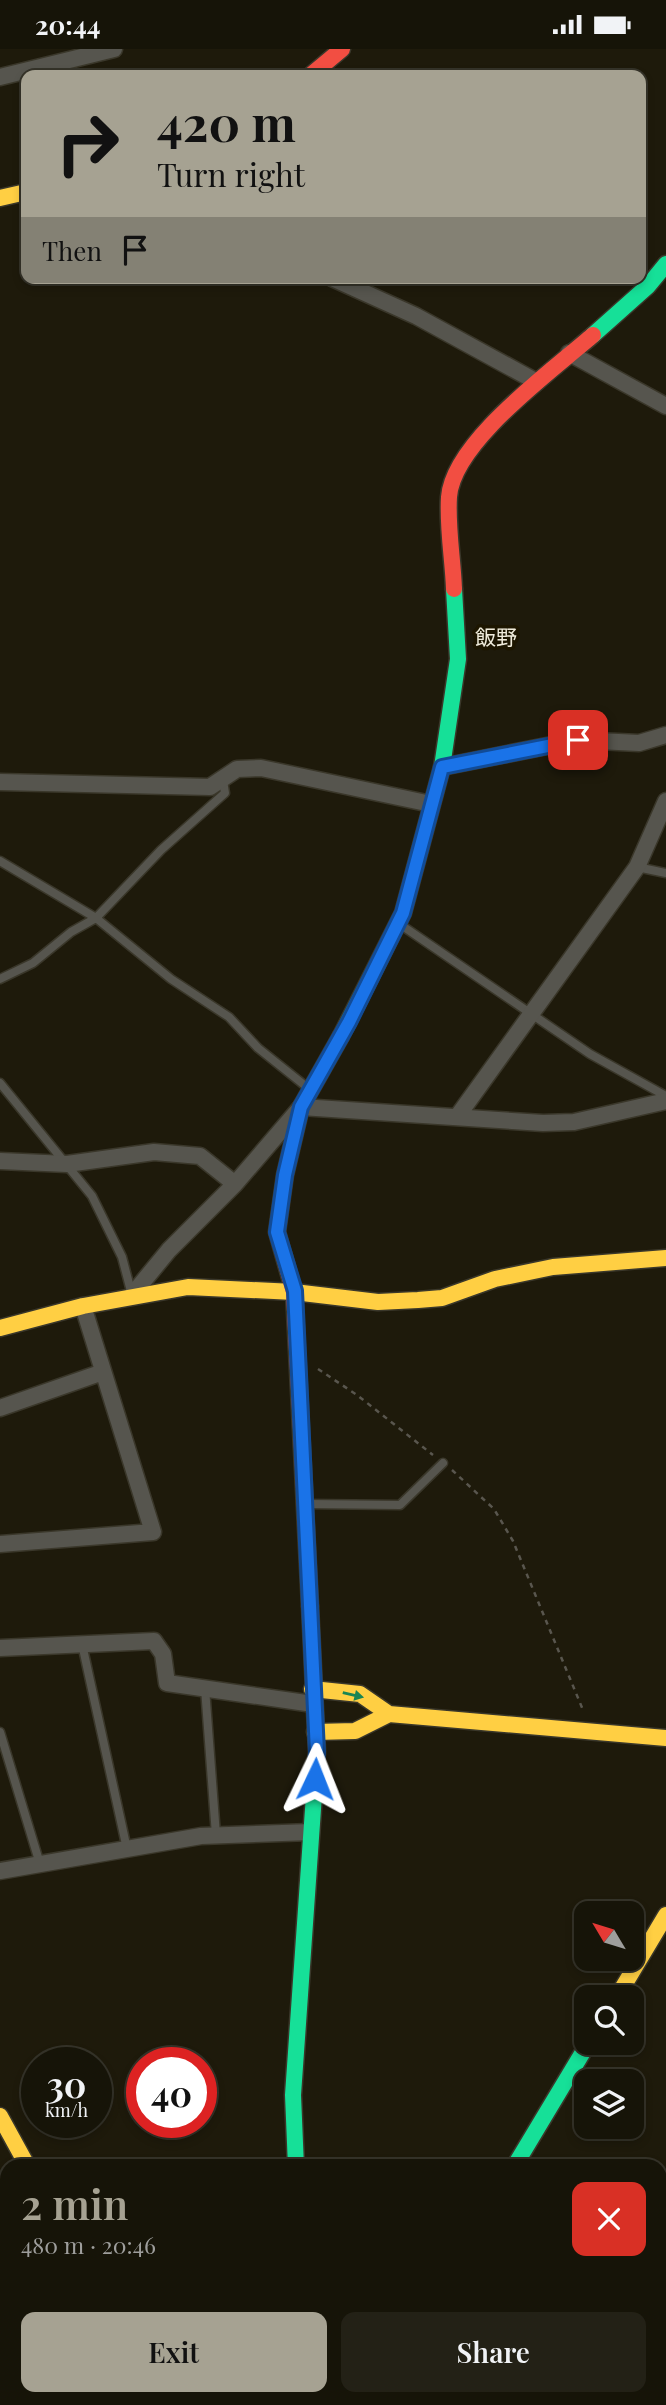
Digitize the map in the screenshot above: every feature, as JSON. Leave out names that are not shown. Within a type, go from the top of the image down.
[{"type":"street","points":[[317,70],[342,49]]},
{"type":"street","points":[[27,70],[104,50]]},
{"type":"street","points":[[0,77],[21,72]]},
{"type":"street","points":[[0,198],[21,193]]},
{"type":"street","points":[[132,1295],[169,1250],[235,1184],[301,1107],[349,1022],[399,923],[442,767],[458,659],[449,496],[457,468],[468,448],[569,353],[648,286],[666,264]]},
{"type":"street","points":[[345,284],[416,316],[537,382]]},
{"type":"street","points":[[569,353],[666,406]]},
{"type":"street","points":[[442,767],[578,740],[639,743],[666,735]]},
{"type":"street","points":[[0,782],[210,787],[223,781],[237,769],[261,768],[431,804]]},
{"type":"street","points":[[457,1117],[637,867],[666,801]]},
{"type":"street","points":[[301,1107],[543,1123],[574,1122],[666,1101]]},
{"type":"street","points":[[296,2159],[293,2095],[315,1732],[295,1291],[277,1232],[285,1175],[301,1107]]},
{"type":"street","points":[[0,1161],[67,1164],[154,1152],[200,1156],[235,1184]]},
{"type":"street","points":[[0,1328],[132,1295],[188,1287],[295,1291],[378,1301],[430,1299],[553,1266],[666,1258]]},
{"type":"street","points":[[0,1544],[153,1532],[83,1306]]},
{"type":"street","points":[[0,1408],[103,1372]]},
{"type":"street","points":[[0,1648],[154,1641],[163,1654],[167,1683],[313,1696],[360,1694],[389,1714],[666,1738]]},
{"type":"street","points":[[315,1732],[355,1731],[389,1714]]},
{"type":"street","points":[[0,1871],[216,1836],[311,1832]]},
{"type":"street","points":[[624,1985],[666,1915]]},
{"type":"street","points":[[519,2159],[581,2055]]},
{"type":"street","points":[[0,2116],[24,2159]]},
{"type":"lane","points":[[0,979],[33,963],[71,932],[96,918],[160,850],[225,793],[223,781]]},
{"type":"lane","points":[[0,860],[96,918],[171,979],[229,1017],[258,1048],[310,1090]]},
{"type":"lane","points":[[637,867],[666,873]]},
{"type":"lane","points":[[399,923],[590,1054],[666,1096]]},
{"type":"lane","points":[[0,1083],[92,1196],[122,1257],[132,1295]]},
{"type":"lane","points":[[304,1504],[400,1505],[443,1463]]},
{"type":"lane","points":[[82,1644],[127,1849]]},
{"type":"lane","points":[[205,1688],[216,1836]]},
{"type":"lane","points":[[0,1732],[40,1864]]},
{"type":"path","points":[[298,1356],[357,1395],[443,1463],[494,1509],[513,1541],[592,1731]]},
{"type":"traffic: fast","points":[[593,335],[648,286],[666,264]]},
{"type":"traffic: fast","points":[[341,1036],[403,913],[442,767],[458,659],[454,589]]},
{"type":"traffic: fast","points":[[296,2159],[293,2095],[317,1752],[310,1606]]},
{"type":"traffic: fast","points":[[519,2159],[581,2055]]},
{"type":"traffic: slow","points":[[0,198],[21,193]]},
{"type":"traffic: slow","points":[[0,1328],[83,1306],[188,1287],[294,1292],[378,1302],[418,1300],[442,1298],[495,1279],[553,1267],[666,1258]]},
{"type":"traffic: slow","points":[[312,1689],[360,1694],[389,1714],[666,1738]]},
{"type":"traffic: slow","points":[[315,1732],[355,1731],[389,1714]]},
{"type":"traffic: slow","points":[[624,1985],[666,1915]]},
{"type":"traffic: slow","points":[[0,2116],[24,2159]]},
{"type":"traffic: jam","points":[[317,70],[342,49]]},
{"type":"traffic: jam","points":[[454,589],[449,497],[455,476],[467,454],[507,409],[593,335]]},
{"type":"traffic: jam","points":[[310,1606],[294,1292],[277,1232],[285,1175],[301,1107],[341,1036]]},
{"type":"district","name":"飯野","points":[[496,636]]},
{"type":"route","points":[[315,1779],[317,1752],[295,1291],[277,1232],[285,1175],[301,1107],[349,1022],[403,913],[442,767],[578,740]]}]
